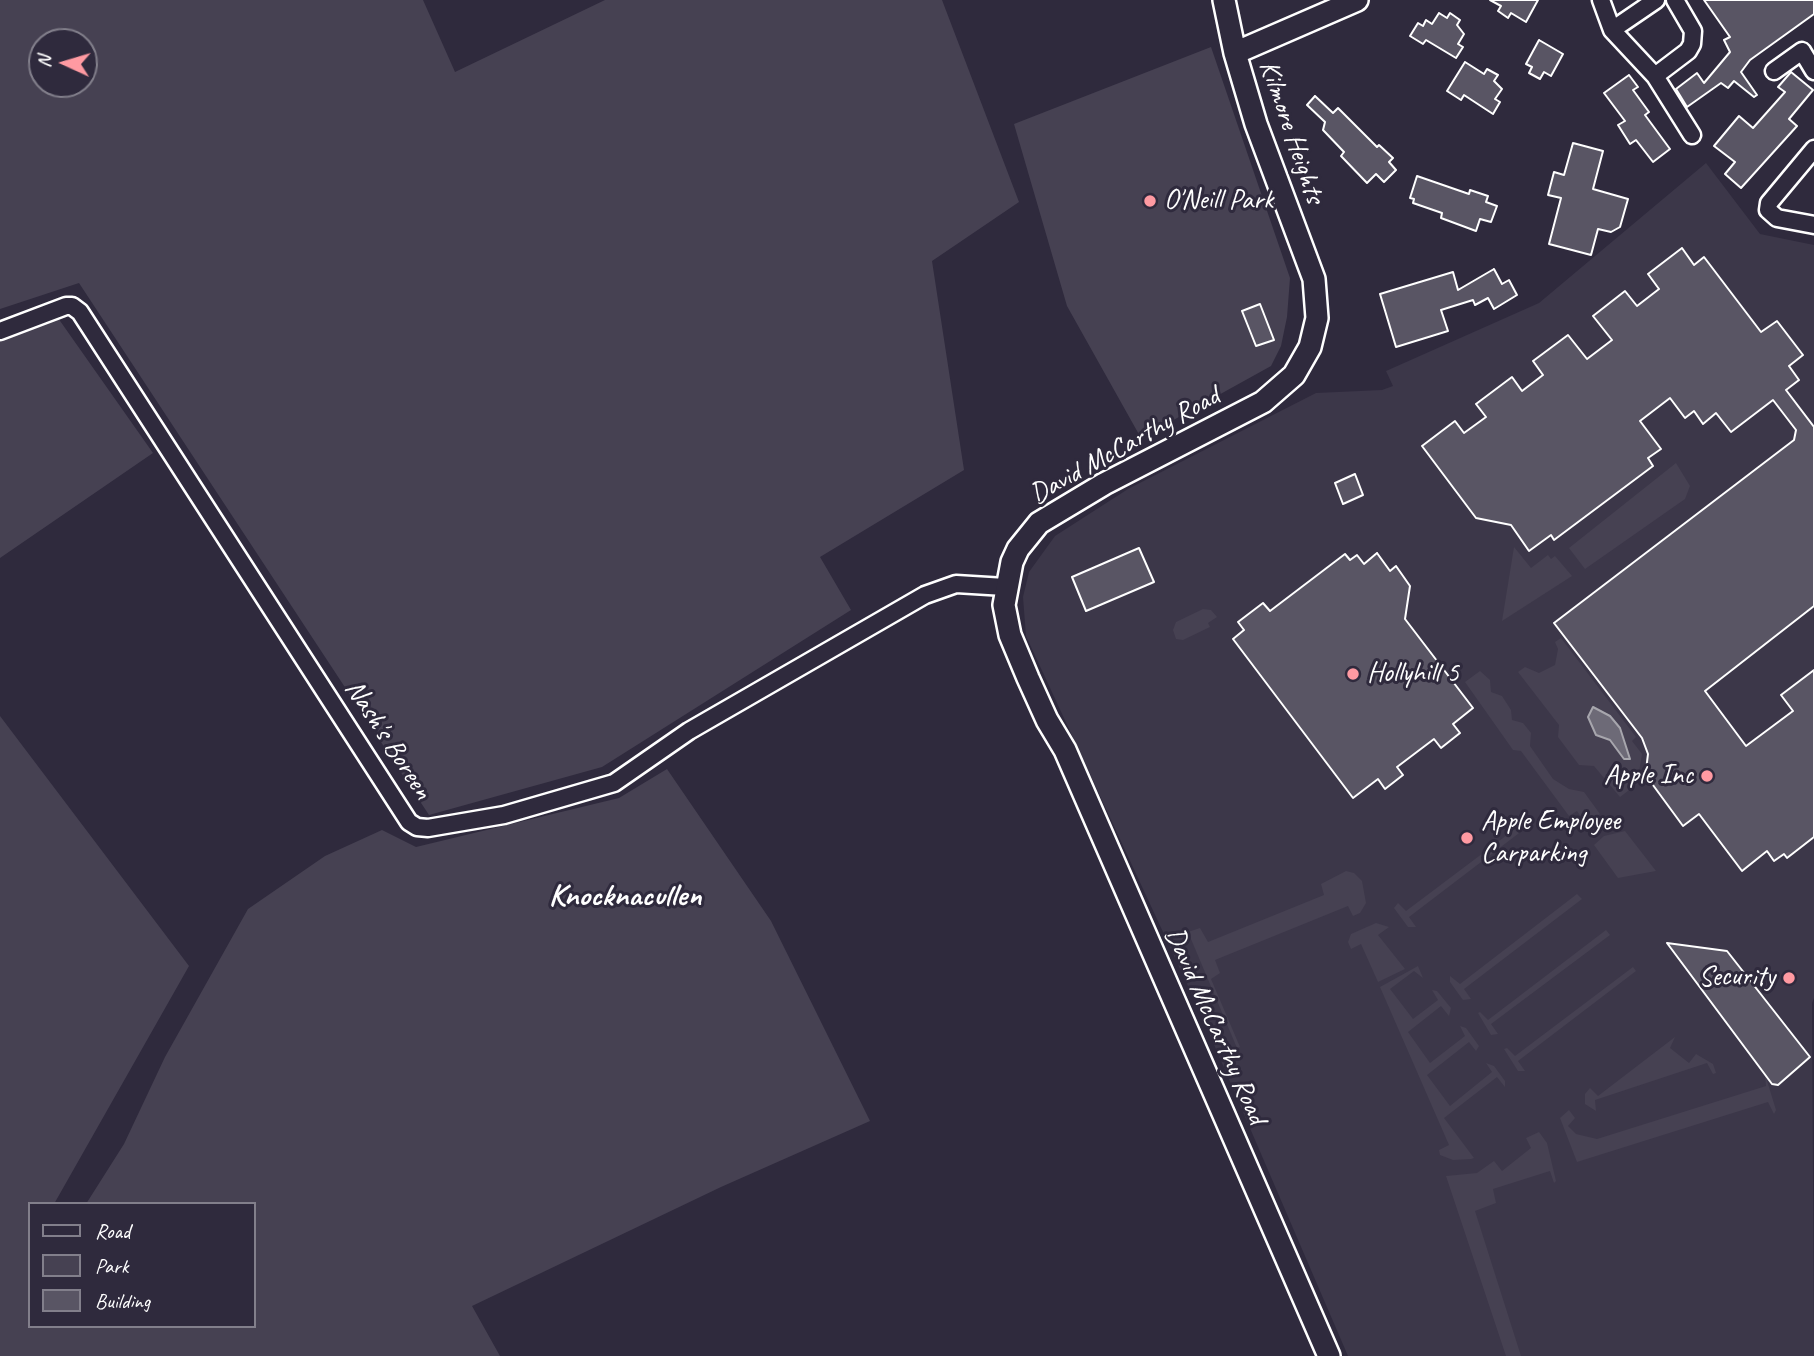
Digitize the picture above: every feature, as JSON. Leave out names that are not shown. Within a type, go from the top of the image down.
[{"type":"street","name":"Kilmore Heights","points":[[1224,0],[1235,53],[1256,124],[1314,279]]},
{"type":"street","points":[[1235,53],[1357,0]]},
{"type":"street","points":[[1601,0],[1612,30],[1655,76],[1692,135]]},
{"type":"street","points":[[1612,30],[1656,0]]},
{"type":"street","points":[[1655,76],[1688,51],[1692,44],[1693,31],[1675,0]]},
{"type":"street","points":[[1774,71],[1808,47],[1814,71]]},
{"type":"street","points":[[1814,149],[1769,203],[1768,210],[1777,218],[1814,226]]},
{"type":"street","name":"David McCarthy Road","points":[[1314,279],[1317,317],[1310,347],[1304,361],[1279,391],[1050,514],[1029,533],[1018,549],[1005,587],[1005,618],[1046,720],[1065,750],[1329,1356]]},
{"type":"street","name":"Nash's Boreen","points":[[0,331],[66,306],[72,306],[80,312],[409,822],[417,827],[428,828],[504,815],[614,783],[689,731],[925,595],[956,584],[1005,587]]},
{"type":"street","name":"David McCarthy Road","points":[[1046,720],[1054,755],[1315,1356]]},
{"type":"shaded area","points":[[1706,163],[1760,234],[1814,245],[1814,1356],[1348,1356],[1200,1012],[1026,636],[1023,597],[1029,572],[1055,536],[1128,489],[1316,393],[1382,390],[1393,386],[1386,371],[1539,303]]},
{"type":"shaded area","points":[[1593,707],[1610,716],[1620,728],[1630,759],[1624,759],[1610,740],[1596,735],[1588,717]]},
{"type":"green space","points":[[0,0],[423,0],[455,72],[605,0],[942,0],[1019,202],[932,261],[964,470],[820,557],[851,610],[602,767],[429,815],[79,283],[0,309]]},
{"type":"green space","name":"O'Neill Park","points":[[1211,47],[1290,278],[1287,317],[1281,346],[1271,366],[1141,438],[1067,306],[1014,124]]},
{"type":"green space","points":[[58,318],[153,453],[0,558],[0,337]]},
{"type":"green space","points":[[1676,463],[1690,486],[1685,499],[1585,569],[1569,548]]},
{"type":"green space","points":[[1514,547],[1531,568],[1548,555],[1551,559],[1555,556],[1572,576],[1502,621]]},
{"type":"green space","points":[[1203,609],[1211,610],[1217,617],[1208,623],[1210,627],[1183,640],[1176,639],[1173,630],[1176,622]]},
{"type":"green space","points":[[1561,638],[1636,737],[1632,741],[1642,754],[1637,784],[1620,797],[1594,766],[1579,765],[1558,737],[1559,725],[1518,672],[1525,667],[1539,673],[1555,665],[1558,649],[1555,642]]},
{"type":"green space","points":[[1480,671],[1490,680],[1491,692],[1502,696],[1511,710],[1512,720],[1523,723],[1531,733],[1530,746],[1553,779],[1569,789],[1584,792],[1600,814],[1586,824],[1577,811],[1569,816],[1521,751],[1513,750],[1465,682]]},
{"type":"green space","points":[[0,716],[189,966],[55,1202],[28,1202],[28,1328],[256,1328],[256,1202],[87,1202],[124,1144],[165,1057],[248,909],[325,856],[382,830],[416,847],[619,798],[667,769],[771,921],[870,1121],[721,1187],[472,1306],[500,1356],[0,1356]]},
{"type":"green space","points":[[1523,823],[1527,827],[1409,917],[1416,927],[1408,927],[1394,908],[1398,903],[1406,911]]},
{"type":"green space","points":[[1625,831],[1656,871],[1618,878],[1594,845],[1604,836]]},
{"type":"green space","points":[[1346,871],[1354,873],[1362,881],[1366,903],[1360,913],[1353,916],[1348,906],[1215,960],[1220,973],[1211,979],[1240,1047],[1237,1048],[1188,932],[1200,928],[1208,942],[1324,895],[1321,884]]},
{"type":"green space","points":[[1577,894],[1582,899],[1464,989],[1471,999],[1463,1000],[1450,982],[1450,976],[1460,984]]},
{"type":"green space","points":[[1376,923],[1389,927],[1378,935],[1405,969],[1378,982],[1361,944],[1351,949],[1348,942],[1351,934]]},
{"type":"green space","points":[[1606,930],[1610,935],[1491,1024],[1498,1034],[1491,1035],[1478,1013],[1488,1020]]},
{"type":"green space","points":[[1418,966],[1423,978],[1414,971],[1390,989],[1413,1019],[1438,1000],[1432,990],[1437,991],[1451,1008],[1449,1016],[1441,1006],[1408,1032],[1430,1063],[1465,1036],[1460,1026],[1466,1028],[1479,1046],[1476,1051],[1469,1042],[1427,1075],[1450,1106],[1492,1072],[1486,1063],[1494,1066],[1505,1081],[1505,1087],[1497,1077],[1444,1118],[1474,1158],[1471,1159],[1453,1160],[1440,1155],[1439,1150],[1449,1145],[1380,987]]},
{"type":"green space","points":[[1633,967],[1636,971],[1518,1061],[1525,1071],[1518,1071],[1504,1049],[1507,1048],[1515,1056]]},
{"type":"green space","points":[[1675,1037],[1670,1048],[1689,1063],[1696,1054],[1713,1064],[1716,1073],[1713,1074],[1707,1063],[1595,1100],[1596,1111],[1585,1104],[1585,1094],[1590,1088],[1598,1096]]},
{"type":"green space","points":[[1765,1074],[1776,1110],[1774,1114],[1768,1102],[1577,1162],[1560,1118],[1569,1110],[1575,1118],[1568,1126],[1576,1134],[1597,1139],[1766,1086]]},
{"type":"green space","points":[[1539,1132],[1547,1143],[1556,1181],[1554,1183],[1550,1171],[1493,1189],[1496,1203],[1475,1211],[1521,1356],[1506,1356],[1446,1176],[1477,1173],[1494,1161],[1502,1171],[1531,1148],[1526,1138]]},
{"type":"building","points":[[1490,0],[1538,0],[1526,22],[1511,13],[1508,18],[1498,11],[1501,6]]},
{"type":"building","points":[[1704,0],[1814,0],[1814,14],[1750,60],[1741,72],[1757,95],[1754,97],[1734,81],[1728,88],[1721,83],[1687,107],[1676,89],[1697,73],[1704,83],[1730,52],[1724,40],[1730,37]]},
{"type":"building","points":[[1439,13],[1447,18],[1450,13],[1460,20],[1457,25],[1464,34],[1458,44],[1463,47],[1456,58],[1426,40],[1423,44],[1410,36],[1418,23],[1423,26],[1426,20],[1432,24]]},
{"type":"building","points":[[1539,40],[1563,54],[1551,76],[1544,72],[1540,79],[1529,73],[1532,67],[1526,64]]},
{"type":"building","points":[[1465,62],[1484,74],[1487,69],[1498,75],[1494,81],[1502,89],[1495,99],[1500,102],[1493,114],[1464,95],[1461,100],[1447,91]]},
{"type":"building","points":[[1791,72],[1813,90],[1789,119],[1797,126],[1741,188],[1725,174],[1735,162],[1714,146],[1739,116],[1753,128],[1785,92],[1778,87]]},
{"type":"building","points":[[1629,75],[1638,87],[1633,90],[1649,112],[1645,115],[1670,149],[1653,162],[1636,140],[1630,144],[1618,125],[1625,121],[1604,93]]},
{"type":"building","points":[[1315,96],[1333,113],[1338,108],[1377,147],[1379,145],[1393,158],[1389,162],[1396,170],[1384,182],[1376,174],[1367,183],[1341,156],[1344,152],[1323,130],[1325,122],[1307,105]]},
{"type":"building","points":[[1573,143],[1603,151],[1593,189],[1628,199],[1620,227],[1611,232],[1598,229],[1591,255],[1549,244],[1561,198],[1548,195],[1554,172],[1564,175]]},
{"type":"building","points":[[1417,176],[1469,194],[1470,190],[1488,196],[1486,202],[1497,206],[1491,222],[1480,219],[1476,231],[1441,218],[1442,213],[1413,203],[1414,199],[1410,198]]},
{"type":"building","points":[[1682,248],[1694,265],[1704,257],[1761,332],[1777,321],[1803,355],[1789,366],[1799,380],[1786,390],[1814,427],[1814,606],[1705,691],[1746,746],[1793,711],[1781,695],[1814,670],[1814,837],[1787,858],[1784,854],[1774,861],[1767,851],[1742,871],[1699,814],[1683,826],[1650,781],[1646,770],[1648,754],[1642,738],[1554,623],[1794,440],[1796,430],[1773,400],[1731,432],[1716,413],[1703,424],[1694,411],[1685,418],[1670,398],[1640,421],[1661,449],[1648,458],[1653,466],[1554,540],[1551,535],[1529,551],[1511,525],[1476,518],[1422,446],[1455,421],[1464,433],[1486,417],[1476,404],[1512,377],[1522,391],[1543,375],[1533,361],[1568,335],[1587,359],[1612,340],[1593,316],[1625,291],[1637,306],[1659,289],[1648,274]]},
{"type":"building","points":[[1494,269],[1502,284],[1509,280],[1517,295],[1494,309],[1488,298],[1475,305],[1473,300],[1441,310],[1448,331],[1396,347],[1380,294],[1453,272],[1458,290]]},
{"type":"building","points":[[1260,304],[1274,340],[1256,346],[1242,311]]},
{"type":"building","points":[[1355,474],[1363,495],[1343,504],[1335,483]]},
{"type":"building","points":[[1139,548],[1154,582],[1086,611],[1072,577]]},
{"type":"building","name":"Hollyhill 5","points":[[1377,553],[1390,571],[1396,566],[1410,586],[1405,619],[1473,708],[1453,724],[1460,733],[1441,748],[1434,739],[1397,767],[1403,775],[1385,789],[1378,779],[1353,798],[1233,639],[1244,630],[1238,622],[1263,603],[1270,611],[1345,554],[1350,560],[1357,555],[1364,564]]},
{"type":"building","points":[[1667,943],[1727,951],[1810,1057],[1778,1085],[1772,1084]]},
{"type":"place","name":"O'Neill Park","points":[[1150,201]]},
{"type":"place","name":"Hollyhill 5","points":[[1353,674]]},
{"type":"place","name":"Apple Inc","points":[[1707,776]]},
{"type":"place","name":"Apple Employee Carparking","points":[[1467,838]]},
{"type":"place","name":"Security","points":[[1789,978]]},
{"type":"district","name":"Knocknacullen","points":[[625,897]]}]
